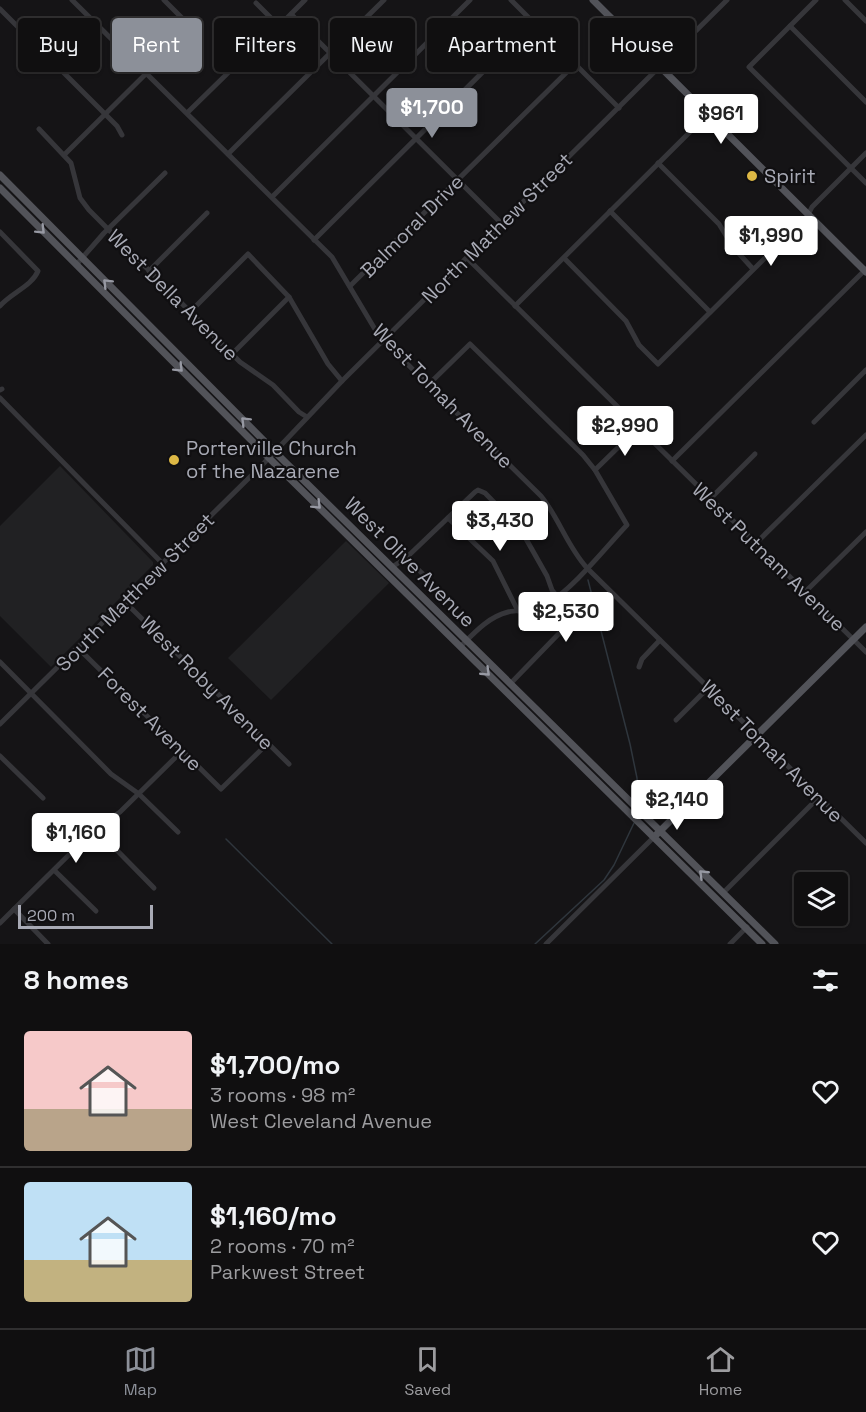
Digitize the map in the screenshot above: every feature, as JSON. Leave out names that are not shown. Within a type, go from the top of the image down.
[{"type":"main road","points":[[593,0],[611,18]]},
{"type":"main road","points":[[666,72],[865,270]]},
{"type":"main road","name":"West Olive Avenue","points":[[0,176],[274,452],[775,944]]},
{"type":"main road","name":"West Olive Avenue","points":[[0,188],[269,458],[762,944]]},
{"type":"main road","points":[[654,837],[866,627]]},
{"type":"street","name":"West Tomah Avenue","points":[[72,0],[336,262],[384,341],[541,496],[556,517],[575,553],[587,568],[866,843]]},
{"type":"street","points":[[256,3],[279,26],[305,0]]},
{"type":"street","points":[[366,18],[384,0]]},
{"type":"street","points":[[272,197],[470,0]]},
{"type":"street","points":[[511,0],[529,18]]},
{"type":"street","name":"North Mathew Street","points":[[695,32],[727,0]]},
{"type":"street","points":[[816,0],[749,67],[866,183]]},
{"type":"street","points":[[844,0],[866,21]]},
{"type":"street","points":[[39,129],[64,155],[192,28],[167,1]]},
{"type":"street","points":[[0,9],[122,135]]},
{"type":"street","points":[[291,14],[330,52]]},
{"type":"street","points":[[790,26],[866,102]]},
{"type":"street","points":[[228,154],[330,54]]},
{"type":"street","points":[[578,67],[619,108]]},
{"type":"street","points":[[187,113],[229,72]]},
{"type":"street","points":[[350,72],[502,224]]},
{"type":"street","points":[[314,240],[483,72]]},
{"type":"street","name":"Balmoral Drive","points":[[350,286],[567,72]]},
{"type":"street","name":"North Mathew Street","points":[[269,458],[342,381],[654,72]]},
{"type":"street","points":[[515,306],[708,114]]},
{"type":"street","points":[[564,258],[626,321],[639,345],[658,364],[753,269],[804,223],[812,207],[866,153]]},
{"type":"street","name":"West Della Avenue","points":[[64,155],[73,168],[78,194],[82,201],[232,354],[252,372],[273,385],[299,412],[307,417]]},
{"type":"street","points":[[658,163],[719,224],[733,247],[753,269]]},
{"type":"street","points":[[76,265],[108,229],[165,173]]},
{"type":"street","points":[[610,211],[710,312]]},
{"type":"street","points":[[149,271],[207,213]]},
{"type":"street","points":[[0,232],[38,271],[33,279],[0,306]]},
{"type":"street","points":[[190,312],[248,254],[289,297],[328,364],[342,381]]},
{"type":"street","name":"West Putnam Avenue","points":[[467,258],[866,652]]},
{"type":"street","points":[[672,461],[865,270]]},
{"type":"street","points":[[0,293],[6,299]]},
{"type":"street","points":[[232,354],[289,297]]},
{"type":"street","points":[[429,385],[470,344],[579,451],[595,471],[627,525],[557,597],[540,607],[507,612],[490,619],[460,647]]},
{"type":"street","points":[[814,422],[866,370]]},
{"type":"street","points":[[0,398],[163,564]]},
{"type":"street","points":[[595,471],[638,428]]},
{"type":"street","points":[[755,544],[866,435]]},
{"type":"street","points":[[710,499],[754,454]]},
{"type":"street","name":"South Matthew Street","points":[[0,724],[269,458]]},
{"type":"street","points":[[392,567],[406,558],[475,492],[478,490],[484,493],[521,530],[557,597],[574,618],[510,684]]},
{"type":"street","points":[[448,518],[493,561],[518,611]]},
{"type":"street","points":[[804,593],[866,532]]},
{"type":"street","points":[[406,558],[425,576]]},
{"type":"street","name":"West Roby Avenue","points":[[125,602],[289,764]]},
{"type":"street","points":[[639,667],[642,659],[660,640]]},
{"type":"street","name":"Forest Avenue","points":[[78,648],[221,789],[268,742]]},
{"type":"street","points":[[0,662],[111,774],[139,794],[178,832]]},
{"type":"street","points":[[676,720],[708,688]]},
{"type":"street","points":[[0,923],[96,829],[120,812],[182,751]]},
{"type":"street","points":[[0,756],[43,798]]},
{"type":"street","points":[[723,893],[819,797]]},
{"type":"street","points":[[96,829],[153,888]]},
{"type":"street","points":[[546,944],[654,837]]},
{"type":"street","points":[[54,870],[96,911]]},
{"type":"street","points":[[14,909],[48,944]]},
{"type":"street","points":[[730,944],[752,922]]},
{"type":"shaded area","points":[[60,466],[153,562],[153,565],[51,667],[0,616],[0,526]]},
{"type":"shaded area","points":[[346,541],[389,583],[271,700],[228,658]]},
{"type":"waterway","points":[[588,580],[630,744],[637,778],[638,804]]},
{"type":"waterway","points":[[535,944],[604,880],[614,865],[634,823]]},
{"type":"waterway","points":[[226,839],[332,944]]},
{"type":"place","name":"Spirit","points":[[752,176]]},
{"type":"place","name":"Porterville Church of the Nazarene","points":[[174,460]]}]
